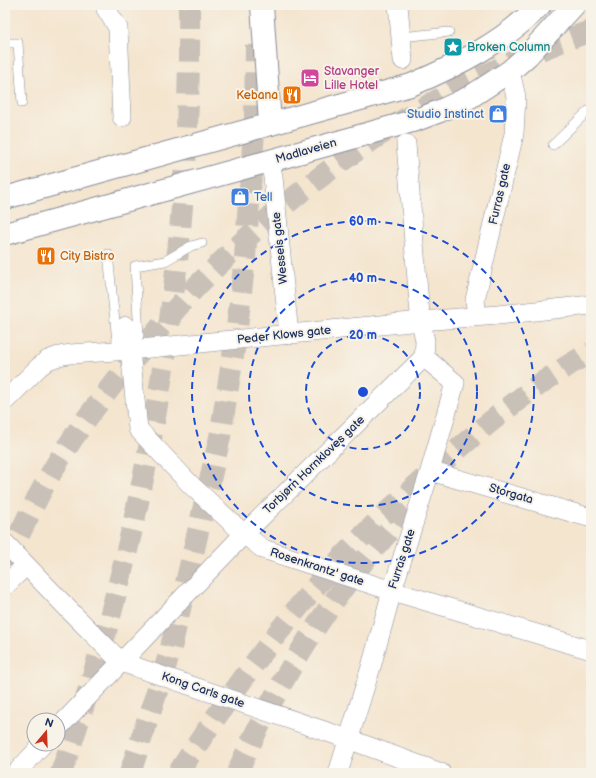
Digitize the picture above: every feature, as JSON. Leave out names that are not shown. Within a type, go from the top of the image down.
[{"type":"main road","points":[[262,5],[270,124]]},
{"type":"main road","points":[[5,198],[404,87],[456,65],[494,43],[513,29],[540,5]]},
{"type":"main road","name":"Madlaveien","points":[[5,234],[409,122],[440,111],[470,97],[510,71],[528,55],[574,5]]},
{"type":"street","points":[[106,5],[106,9],[118,28],[122,117]]},
{"type":"street","points":[[398,5],[403,60]]},
{"type":"street","name":"Furras gate","points":[[477,316],[475,300],[514,134],[516,97],[510,71]]},
{"type":"street","points":[[406,144],[421,321],[425,341],[424,357]]},
{"type":"street","name":"Wessels gate","points":[[270,161],[273,177],[289,335]]},
{"type":"street","name":"Peder Klows gate","points":[[8,393],[48,360],[59,356],[128,341],[289,335],[421,321],[591,306]]},
{"type":"street","name":"Rosenkrantz' gate","points":[[128,341],[138,429],[191,485],[244,534],[263,549],[392,591],[591,650]]},
{"type":"street","name":"Furras gate","points":[[338,773],[371,667],[392,591],[430,471],[455,383],[424,357]]},
{"type":"street","name":"Torbjørn Hornkloves gate","points":[[66,720],[244,534],[424,357]]},
{"type":"street","name":"Storgata","points":[[430,471],[591,518]]},
{"type":"street","name":"Kong Carls gate","points":[[5,543],[121,662],[348,739],[441,773]]},
{"type":"street","points":[[5,586],[26,565]]},
{"type":"street","points":[[16,773],[36,752]]},
{"type":"lane","points":[[401,37],[449,32]]},
{"type":"lane","points":[[5,43],[18,44],[22,103]]},
{"type":"lane","points":[[553,145],[588,111],[591,110]]},
{"type":"lane","points":[[128,341],[135,266],[165,261],[191,246],[202,243]]},
{"type":"lane","points":[[108,254],[128,341]]},
{"type":"tunnel","points":[[61,773],[92,680],[118,586],[141,491],[159,395],[173,298],[182,201],[188,103],[189,5]]},
{"type":"tunnel","points":[[5,564],[46,482],[71,441],[91,413],[121,374],[199,283],[250,236],[293,198],[338,164],[386,131],[485,75],[537,51],[591,31]]},
{"type":"tunnel","points":[[130,773],[170,652],[220,437],[236,337],[245,257],[255,118],[256,45]]},
{"type":"tunnel","points":[[178,773],[226,703],[276,635],[328,572],[363,535],[419,483],[488,424],[538,385],[591,352]]},
{"type":"tunnel","points":[[237,773],[271,703],[311,634],[357,570],[408,511]]},
{"type":"place","name":"Broken Column","points":[[453,47]]},
{"type":"place","name":"Stavanger Lille Hotel","points":[[310,78]]},
{"type":"place","name":"Kebana","points":[[292,95]]},
{"type":"place","name":"Studio Instinct","points":[[498,114]]},
{"type":"place","name":"Tell","points":[[240,197]]},
{"type":"place","name":"City Bistro","points":[[46,256]]}]
